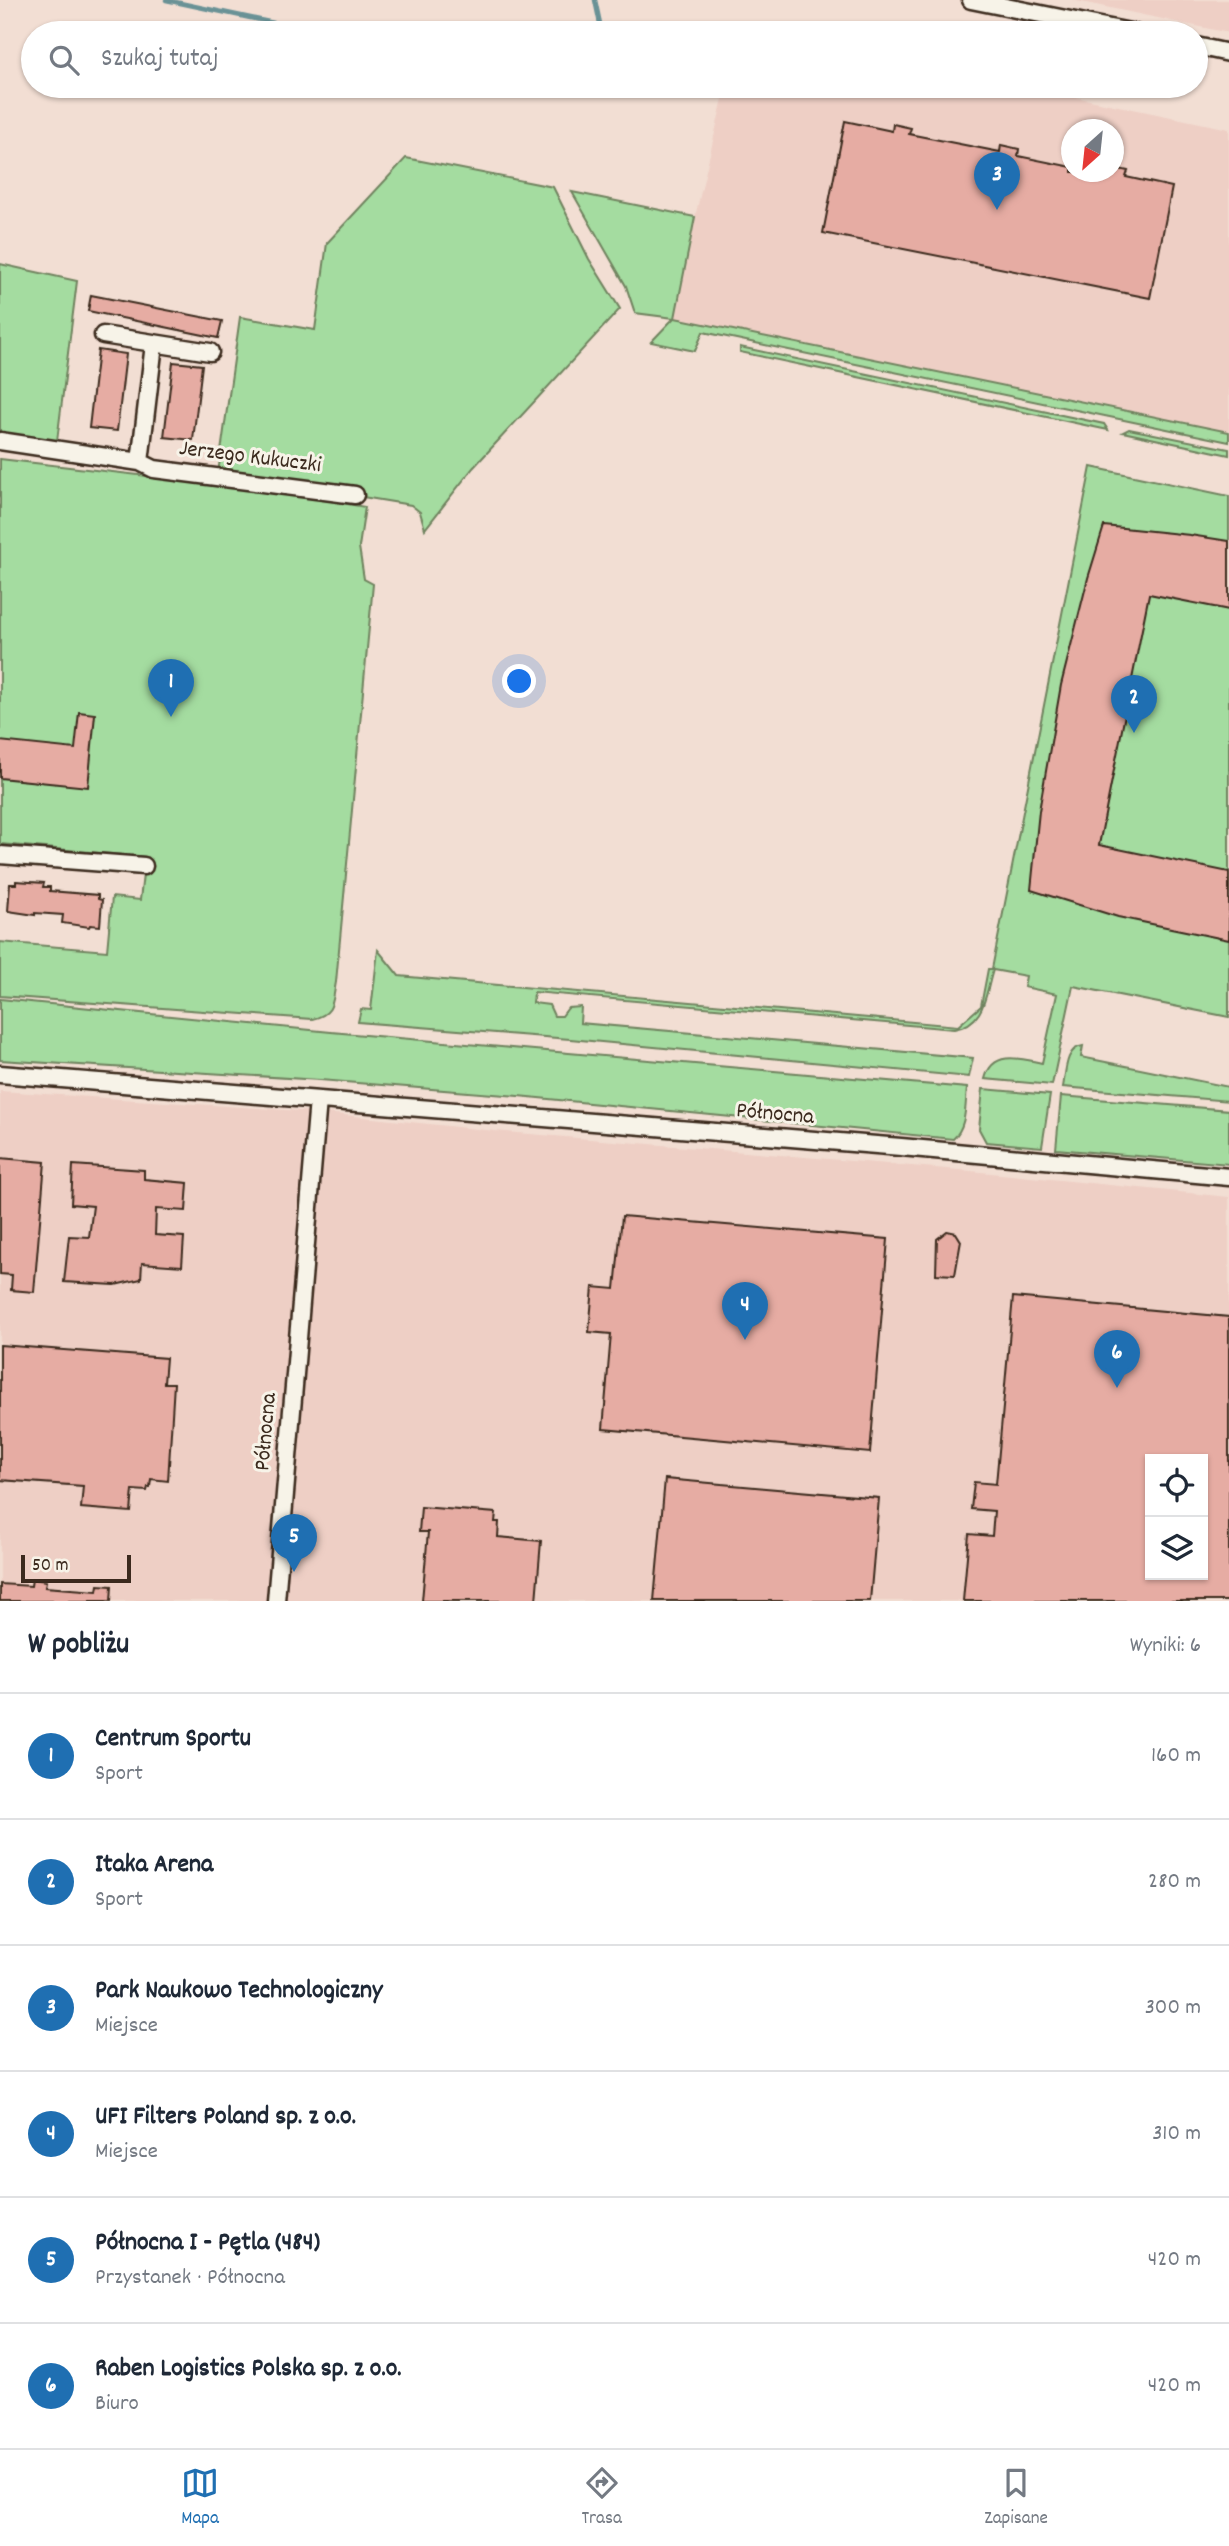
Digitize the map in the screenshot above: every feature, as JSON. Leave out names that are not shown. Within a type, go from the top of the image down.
[{"type":"street","points":[[971,0],[1075,21]]},
{"type":"street","points":[[1208,49],[1229,53]]},
{"type":"street","points":[[103,335],[209,352]]},
{"type":"street","points":[[140,462],[154,344]]},
{"type":"street","name":"Jerzego Kukuczki","points":[[0,440],[140,462],[154,469],[355,495]]},
{"type":"street","points":[[0,855],[144,866]]},
{"type":"street","name":"Północna","points":[[0,1074],[901,1147],[1229,1177]]},
{"type":"street","name":"Północna","points":[[276,1601],[318,1100]]},
{"type":"shaded area","points":[[1072,0],[1229,0],[1229,33],[1208,29],[1208,21],[1172,21]]},
{"type":"shaded area","points":[[723,98],[1080,98],[1229,129],[1229,432],[675,318]]},
{"type":"shaded area","points":[[0,1091],[316,1112],[495,1131],[971,1171],[1229,1197],[1229,1601],[0,1601]]},
{"type":"green space","points":[[406,158],[553,187],[589,259],[620,309],[473,468],[425,529],[420,512],[411,505],[218,473],[240,317],[315,330],[327,243]]},
{"type":"green space","points":[[572,192],[695,217],[675,318],[1229,432],[1229,442],[703,332],[695,351],[651,342],[674,318],[635,313],[626,286]]},
{"type":"green space","points":[[0,264],[77,281],[56,449],[0,441]]},
{"type":"green space","points":[[740,347],[1104,424],[1108,430],[740,352]]},
{"type":"green space","points":[[1129,429],[1229,449],[1229,455],[1123,432]]},
{"type":"green space","points":[[0,459],[268,490],[365,507],[359,547],[364,579],[373,584],[336,982],[333,1001],[325,1014],[312,1019],[0,996],[0,942],[107,951],[112,897],[140,900],[145,857],[0,844]]},
{"type":"green space","points":[[1091,467],[1229,496],[1229,1017],[1073,986],[1052,1085],[985,1079],[989,1070],[1000,1060],[1016,1058],[1042,1063],[1057,994],[1024,987],[1026,976],[993,970],[986,998],[978,1014],[965,1026],[954,1029],[534,992],[533,1003],[549,1005],[554,1016],[562,1016],[568,1008],[581,1007],[580,1023],[973,1058],[969,1077],[358,1022],[361,1009],[371,1010],[378,950],[399,976],[958,1026],[981,1006],[988,969],[992,969]]},
{"type":"green space","points":[[0,999],[331,1032],[967,1088],[965,1109],[961,1128],[953,1139],[518,1096],[320,1080],[0,1060]]},
{"type":"green space","points":[[1083,1046],[1081,1057],[1229,1087],[1229,1101],[1063,1087],[1070,1056],[1073,1051]]},
{"type":"green space","points":[[983,1089],[1050,1095],[1042,1147],[986,1142],[979,1129]]},
{"type":"green space","points":[[1061,1096],[1229,1110],[1229,1164],[1056,1149]]},
{"type":"building","points":[[845,121],[892,131],[893,124],[911,128],[909,134],[1000,152],[1001,145],[1019,149],[1018,156],[1061,165],[1061,182],[1124,182],[1124,170],[1128,171],[1126,177],[1172,187],[1150,298],[823,233]]},
{"type":"building","points":[[91,295],[222,321],[218,338],[88,311]]},
{"type":"building","points":[[98,350],[126,354],[117,431],[89,428]]},
{"type":"building","points":[[173,362],[202,365],[193,440],[164,437]]},
{"type":"building","points":[[1104,526],[1229,541],[1229,610],[1149,594],[1099,845],[1229,872],[1229,940],[1118,917],[1031,890],[1039,811],[1061,685]]},
{"type":"building","points":[[79,712],[95,714],[88,787],[0,778],[0,741],[75,749]]},
{"type":"building","points":[[16,881],[44,883],[43,887],[50,887],[50,891],[98,895],[98,899],[102,900],[100,926],[62,923],[63,915],[8,911],[10,884],[16,884]]},
{"type":"building","points":[[0,1158],[45,1162],[34,1292],[11,1290],[12,1275],[0,1274]]},
{"type":"building","points":[[73,1165],[144,1170],[144,1179],[188,1183],[186,1211],[156,1209],[155,1235],[184,1237],[182,1266],[142,1263],[141,1279],[115,1285],[64,1282],[69,1236],[89,1237],[93,1206],[71,1204]]},
{"type":"building","points":[[622,1216],[888,1239],[870,1453],[603,1429],[611,1334],[589,1332],[593,1287],[615,1289]]},
{"type":"building","points":[[947,1231],[956,1233],[961,1241],[955,1275],[936,1274],[937,1239]]},
{"type":"building","points":[[1013,1297],[1229,1317],[1229,1601],[963,1601],[969,1534],[992,1536],[994,1511],[971,1509],[974,1482],[996,1484]]},
{"type":"building","points":[[0,1345],[166,1358],[164,1383],[174,1383],[168,1481],[151,1479],[147,1491],[133,1490],[131,1512],[81,1508],[83,1486],[0,1480]]},
{"type":"building","points":[[665,1479],[879,1498],[870,1601],[654,1601]]},
{"type":"building","points":[[421,1507],[496,1513],[495,1522],[499,1522],[498,1537],[541,1541],[536,1601],[422,1601],[428,1532],[419,1532]]},
{"type":"building","points":[[32,1579],[46,1581],[45,1587],[97,1591],[98,1585],[112,1586],[111,1601],[0,1601],[0,1584],[31,1586]]},
{"type":"waterway","points":[[166,0],[265,21]]},
{"type":"waterway","points":[[595,0],[599,21]]},
{"type":"place","name":"Park Naukowo Technologiczny","points":[[997,210]]},
{"type":"place","name":"Centrum Sportu","points":[[171,717]]},
{"type":"place","name":"Itaka Arena","points":[[1134,733]]},
{"type":"place","name":"UFI Filters Poland sp. z o.o.","points":[[745,1340]]},
{"type":"place","name":"Raben Logistics Polska sp. z o.o.","points":[[1117,1388]]},
{"type":"place","name":"Północna I - Pętla (484)","points":[[294,1572]]}]
